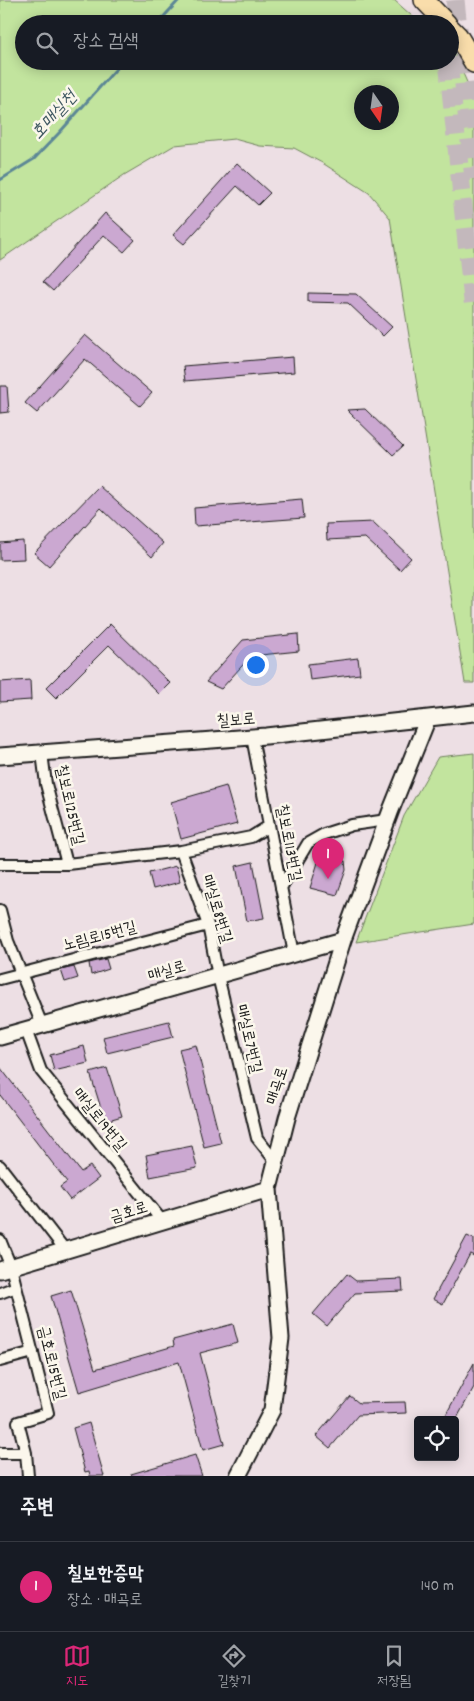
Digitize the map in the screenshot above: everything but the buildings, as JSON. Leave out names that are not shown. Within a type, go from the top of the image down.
[{"type":"highway","points":[[424,0],[438,15]]},
{"type":"highway","points":[[459,38],[474,63]]},
{"type":"street","name":"칠보로","points":[[0,756],[252,737],[474,712]]},
{"type":"street","name":"매곡로","points":[[238,1476],[272,1410],[281,1338],[269,1188],[287,1118],[343,940],[387,820],[428,718]]},
{"type":"street","name":"칠보로113번길","points":[[252,737],[294,954]]},
{"type":"street","name":"칠보로125번길","points":[[42,753],[46,784],[67,864]]},
{"type":"street","points":[[281,888],[308,844],[324,834],[352,825],[387,820]]},
{"type":"street","points":[[0,864],[67,864],[182,851],[250,837],[269,826]]},
{"type":"street","name":"매실로8번길","points":[[182,851],[208,924],[218,976]]},
{"type":"street","points":[[0,910],[8,941],[42,1026]]},
{"type":"street","name":"노림로15번길","points":[[0,978],[208,924]]},
{"type":"street","name":"매실로","points":[[0,1037],[343,940]]},
{"type":"street","name":"매실로7번길","points":[[218,976],[256,1138],[276,1162]]},
{"type":"street","name":"매실로19번길","points":[[26,1030],[41,1071],[162,1221]]},
{"type":"street","points":[[0,1166],[66,1250]]},
{"type":"street","points":[[0,1185],[12,1181]]},
{"type":"street","name":"금호로","points":[[6,1269],[269,1188]]},
{"type":"street","name":"금호로15번길","points":[[0,1240],[6,1269],[16,1287],[48,1413],[18,1422],[26,1453],[28,1476]]},
{"type":"street","points":[[0,1293],[16,1287]]},
{"type":"street","points":[[0,1361],[33,1352]]},
{"type":"street","points":[[0,1453],[26,1453]]},
{"type":"green space","points":[[0,0],[394,0],[411,15],[15,15],[15,70],[459,70],[459,64],[474,98],[474,683],[465,683],[390,218],[369,193],[324,164],[294,148],[260,146],[234,139],[175,145],[124,175],[0,260]]},
{"type":"green space","points":[[474,753],[474,924],[356,942],[404,816],[438,757]]},
{"type":"waterway","name":"호매실천","points":[[165,15],[179,0]]},
{"type":"waterway","name":"호매실천","points":[[0,180],[34,159],[115,70]]},
{"type":"tunnel","points":[[455,0],[457,15]]},
{"type":"tunnel","points":[[459,38],[474,179]]},
{"type":"tunnel","points":[[449,70],[474,310]]},
{"type":"place","name":"칠보한증막","points":[[328,879]]}]
